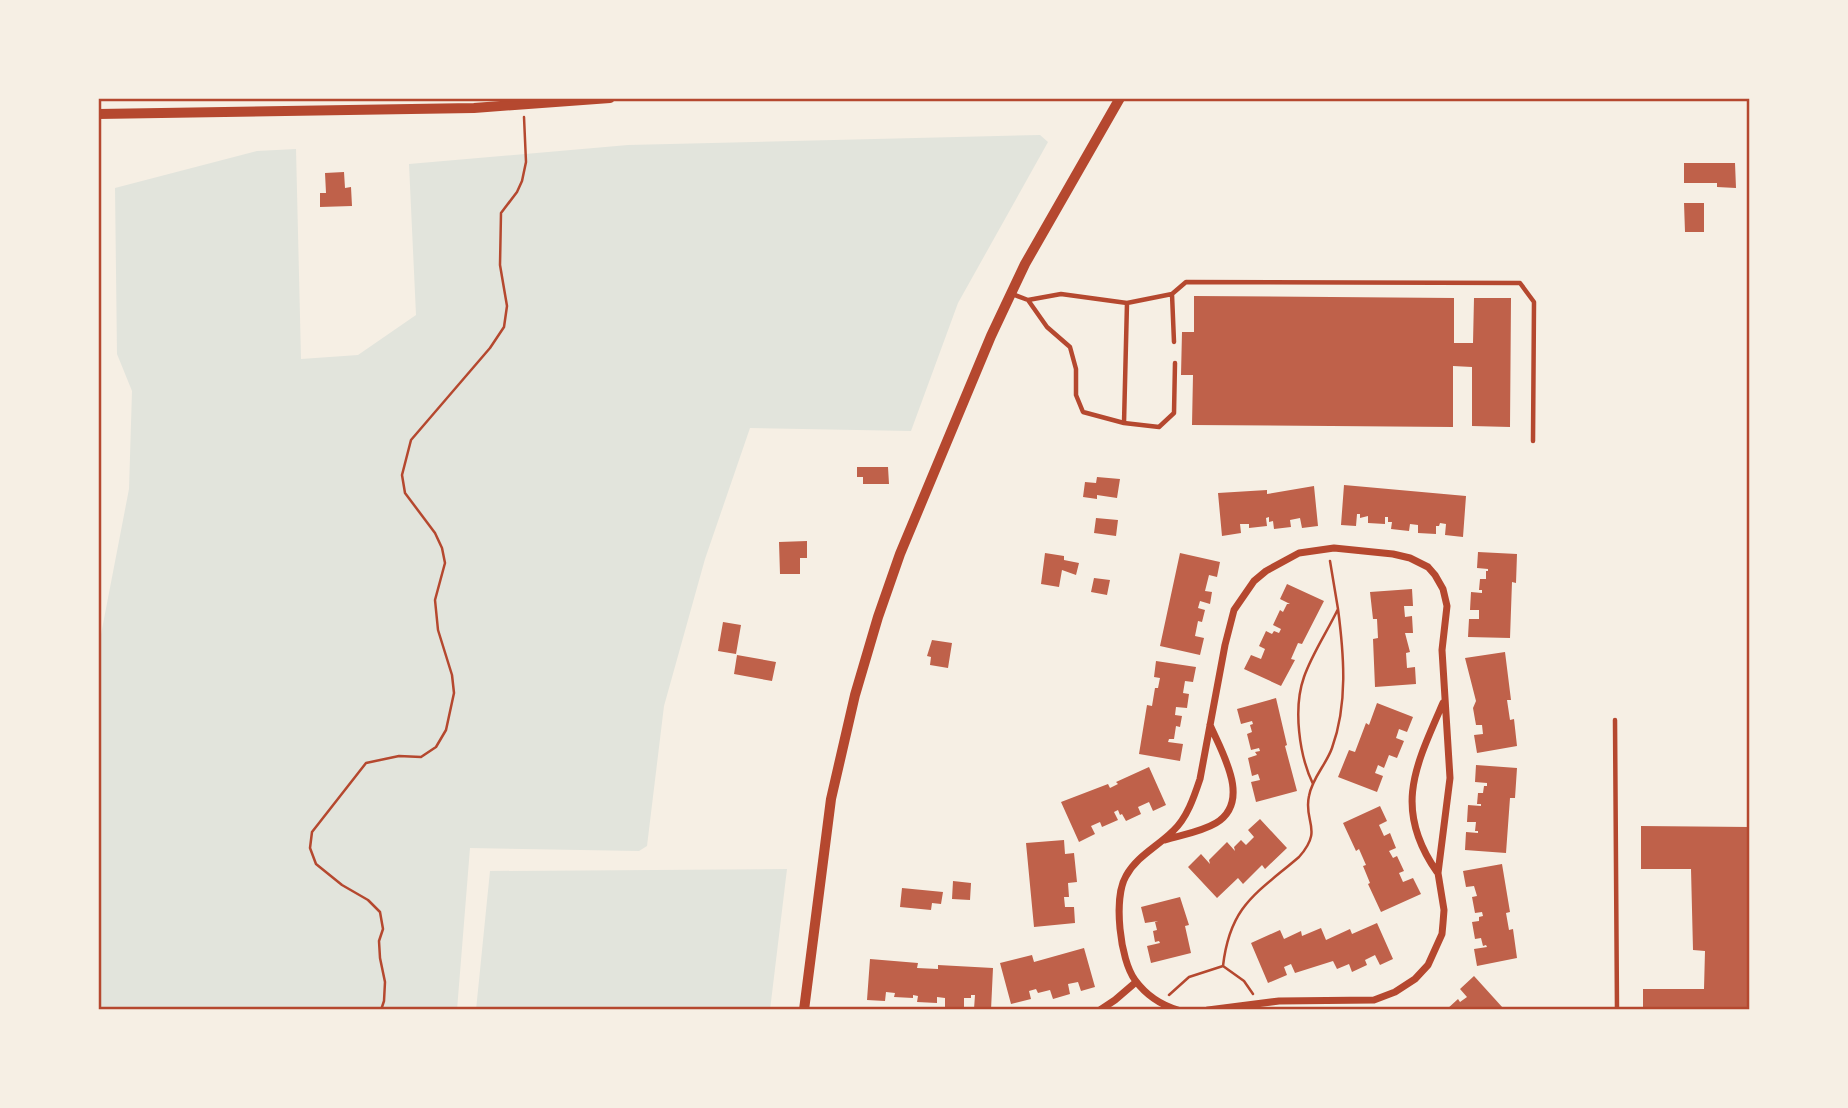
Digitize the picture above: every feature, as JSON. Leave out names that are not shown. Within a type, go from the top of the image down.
[{"type":"main road","points":[[98,114],[365,111],[610,98]]},
{"type":"main road","points":[[804,1010],[831,799],[865,656],[900,554],[991,336],[1025,264],[1120,98]]},
{"type":"street","points":[[1178,1010],[1160,1007],[1136,982],[1126,959],[1119,917],[1121,887],[1135,862],[1174,830],[1195,796],[1234,610],[1254,581],[1275,564],[1299,553],[1329,548],[1410,558],[1428,567],[1435,575],[1443,589],[1447,606],[1441,650],[1450,778],[1438,873],[1444,910],[1442,934],[1428,965],[1415,979],[1395,992],[1374,1000],[1279,1001],[1208,1010]]},
{"type":"street","points":[[1438,873],[1418,839],[1412,807],[1419,760],[1444,700]]},
{"type":"street","points":[[1160,842],[1217,822],[1227,812],[1233,800],[1232,777],[1210,724]]},
{"type":"street","points":[[1100,1010],[1136,982]]},
{"type":"lane","points":[[98,215],[98,310]]},
{"type":"lane","points":[[1012,294],[1028,300],[1061,293],[1127,303],[1172,294],[1186,282],[1520,283],[1534,302],[1534,441]]},
{"type":"lane","points":[[1172,294],[1174,342]]},
{"type":"lane","points":[[1028,300],[1047,327],[1070,346],[1076,369],[1076,395],[1083,412],[1124,423],[1159,427],[1174,413],[1175,363]]},
{"type":"lane","points":[[1124,423],[1127,303]]},
{"type":"lane","points":[[1615,720],[1617,1010]]},
{"type":"path","points":[[381,1010],[386,982],[380,958],[379,941],[383,929],[380,912],[368,900],[342,885],[316,863],[310,848],[312,832],[366,763],[399,756],[421,757],[436,747],[446,730],[454,693],[452,676],[438,630],[435,600],[445,563],[435,533],[405,493],[402,475],[411,440],[490,348],[504,327],[507,306],[500,265],[501,213],[517,192],[526,162],[523,104]]},
{"type":"path","points":[[1223,967],[1226,949],[1240,910],[1299,857],[1309,842],[1312,827],[1308,800],[1313,784],[1332,749],[1342,706],[1342,643],[1329,548]]},
{"type":"path","points":[[1313,784],[1307,771],[1301,737],[1301,689],[1338,609]]},
{"type":"path","points":[[1223,967],[1244,981],[1253,994]]},
{"type":"path","points":[[1160,1007],[1172,991],[1189,977],[1223,967]]},
{"type":"shaded area","points":[[1040,135],[1048,142],[958,303],[911,431],[750,428],[705,559],[664,706],[647,846],[639,851],[470,848],[457,1010],[98,1010],[98,650],[129,489],[132,391],[117,354],[115,188],[257,151],[296,149],[301,359],[358,355],[416,315],[409,164],[628,145]]},
{"type":"shaded area","points":[[787,869],[770,1010],[476,1010],[490,871]]},
{"type":"building","points":[[1684,163],[1735,163],[1736,188],[1717,187],[1717,183],[1684,183]]},
{"type":"building","points":[[344,172],[345,188],[351,187],[352,206],[320,207],[320,193],[326,193],[325,173]]},
{"type":"building","points":[[1684,203],[1704,203],[1704,232],[1685,232]]},
{"type":"building","points":[[1194,296],[1454,298],[1454,343],[1473,343],[1474,298],[1511,298],[1510,427],[1472,426],[1472,367],[1453,366],[1453,427],[1192,425],[1193,375],[1181,375],[1182,332],[1194,332]]},
{"type":"building","points":[[857,467],[888,467],[889,484],[863,484],[863,477],[857,477]]},
{"type":"building","points":[[1097,477],[1120,479],[1117,498],[1097,495],[1097,499],[1083,497],[1085,482],[1096,483]]},
{"type":"building","points":[[1344,485],[1466,496],[1463,537],[1445,535],[1446,524],[1440,523],[1436,526],[1436,534],[1418,533],[1418,525],[1410,524],[1409,531],[1391,529],[1392,522],[1388,522],[1388,517],[1385,517],[1385,524],[1368,523],[1368,516],[1360,518],[1360,514],[1357,514],[1356,526],[1341,525]]},
{"type":"building","points":[[1314,486],[1318,526],[1302,528],[1300,518],[1290,520],[1291,527],[1274,529],[1273,521],[1269,522],[1269,517],[1266,518],[1267,526],[1249,528],[1249,524],[1240,524],[1241,533],[1222,536],[1218,493],[1267,490],[1267,494]]},
{"type":"building","points":[[1096,518],[1118,520],[1116,536],[1094,533]]},
{"type":"building","points":[[807,541],[807,558],[800,558],[800,574],[780,574],[779,542]]},
{"type":"building","points":[[1478,552],[1517,554],[1516,583],[1512,582],[1510,638],[1468,637],[1469,619],[1479,619],[1479,610],[1470,610],[1471,592],[1482,593],[1482,590],[1479,590],[1480,579],[1486,579],[1488,571],[1477,568]]},
{"type":"building","points":[[1045,553],[1064,556],[1064,560],[1079,563],[1076,575],[1062,570],[1059,587],[1041,584]]},
{"type":"building","points":[[1180,553],[1220,562],[1217,577],[1209,575],[1205,591],[1212,592],[1210,604],[1200,601],[1198,608],[1205,610],[1202,622],[1198,621],[1195,636],[1204,638],[1200,655],[1160,646]]},
{"type":"building","points":[[1094,578],[1110,580],[1107,595],[1091,592]]},
{"type":"building","points":[[1287,584],[1324,601],[1302,644],[1298,643],[1291,659],[1295,660],[1281,686],[1244,669],[1251,655],[1261,659],[1265,649],[1259,646],[1266,631],[1279,633],[1281,629],[1273,625],[1280,610],[1283,612],[1287,604],[1290,604],[1280,599]]},
{"type":"building","points":[[1412,589],[1413,606],[1404,606],[1405,617],[1412,616],[1413,633],[1405,633],[1410,652],[1406,653],[1407,668],[1415,667],[1416,684],[1375,687],[1373,639],[1378,638],[1377,619],[1373,619],[1370,592]]},
{"type":"building","points":[[723,622],[741,625],[736,654],[718,651]]},
{"type":"building","points":[[932,640],[952,643],[948,668],[930,665],[931,657],[927,656]]},
{"type":"building","points":[[1505,652],[1511,700],[1507,700],[1510,720],[1514,719],[1517,746],[1477,753],[1474,735],[1483,734],[1482,725],[1476,725],[1473,708],[1476,701],[1465,658]]},
{"type":"building","points":[[737,655],[776,662],[772,681],[734,674]]},
{"type":"building","points":[[1156,661],[1196,667],[1193,682],[1185,681],[1183,693],[1189,694],[1187,708],[1176,707],[1175,715],[1182,716],[1180,727],[1176,726],[1174,739],[1169,739],[1168,742],[1183,744],[1180,761],[1139,754],[1147,705],[1152,706],[1160,678],[1154,677]]},
{"type":"building","points":[[1276,698],[1297,791],[1256,802],[1251,782],[1260,780],[1258,774],[1252,776],[1248,758],[1260,751],[1259,748],[1251,750],[1247,734],[1252,732],[1252,721],[1241,724],[1237,709]]},
{"type":"building","points":[[1377,703],[1413,717],[1407,732],[1399,729],[1396,738],[1404,741],[1397,758],[1389,755],[1384,768],[1378,765],[1375,773],[1383,776],[1377,792],[1338,777],[1349,750],[1355,752]]},
{"type":"building","points":[[1476,765],[1517,768],[1515,798],[1510,798],[1506,853],[1465,850],[1466,832],[1478,833],[1475,831],[1476,822],[1467,822],[1468,805],[1481,806],[1477,804],[1478,793],[1483,793],[1484,786],[1487,786],[1487,783],[1475,782]]},
{"type":"building","points":[[1149,767],[1166,805],[1153,811],[1149,802],[1138,807],[1141,814],[1126,821],[1118,810],[1114,812],[1118,820],[1102,827],[1100,822],[1091,826],[1095,834],[1079,842],[1061,802],[1108,784],[1110,788],[1118,784],[1116,782]]},
{"type":"building","points":[[1380,806],[1387,821],[1379,825],[1384,836],[1390,833],[1396,848],[1389,851],[1393,858],[1397,856],[1404,871],[1399,873],[1403,882],[1413,878],[1421,894],[1381,912],[1368,884],[1370,883],[1363,866],[1366,865],[1343,823]]},
{"type":"building","points":[[1260,819],[1287,848],[1265,869],[1262,865],[1243,884],[1238,878],[1217,898],[1188,867],[1201,854],[1210,864],[1209,860],[1227,842],[1235,851],[1234,847],[1241,840],[1246,845],[1254,837],[1248,830]]},
{"type":"building","points":[[1641,826],[1750,827],[1750,1010],[1643,1010],[1643,989],[1704,989],[1705,951],[1693,950],[1691,869],[1641,869]]},
{"type":"building","points":[[1064,840],[1065,854],[1074,853],[1077,882],[1068,883],[1069,897],[1064,897],[1065,907],[1074,907],[1075,923],[1034,927],[1026,843]]},
{"type":"building","points":[[1502,864],[1510,912],[1506,913],[1509,930],[1513,929],[1517,958],[1477,966],[1474,949],[1487,947],[1483,946],[1481,938],[1475,939],[1472,922],[1479,921],[1479,917],[1483,916],[1482,912],[1475,913],[1472,897],[1477,896],[1474,886],[1466,887],[1463,871]]},
{"type":"building","points":[[953,881],[971,883],[970,900],[952,899]]},
{"type":"building","points":[[902,888],[943,892],[941,904],[932,903],[931,910],[900,907]]},
{"type":"building","points":[[1180,897],[1189,925],[1185,926],[1191,953],[1151,963],[1147,946],[1160,943],[1155,942],[1153,931],[1157,930],[1155,922],[1158,921],[1145,923],[1141,907]]},
{"type":"building","points":[[1377,923],[1393,959],[1380,965],[1375,955],[1365,960],[1367,965],[1352,972],[1349,964],[1337,969],[1333,961],[1295,973],[1291,964],[1284,967],[1287,975],[1268,983],[1251,943],[1280,930],[1284,939],[1301,931],[1302,936],[1321,928],[1326,940],[1350,929],[1352,934]]},
{"type":"building","points":[[1084,948],[1095,987],[1081,991],[1078,982],[1068,984],[1070,994],[1053,999],[1050,990],[1038,993],[1036,989],[1029,991],[1031,999],[1011,1004],[1000,963],[1032,955],[1034,962]]},
{"type":"building","points":[[870,959],[918,963],[917,968],[938,969],[938,965],[993,968],[991,1010],[974,1009],[975,995],[964,998],[964,1008],[945,1007],[945,998],[937,997],[937,1003],[917,1002],[918,996],[894,997],[895,993],[886,992],[885,1001],[867,1000]]},
{"type":"building","points":[[1474,976],[1503,1008],[1446,1010],[1458,999],[1460,1002],[1467,997],[1460,989]]}]
